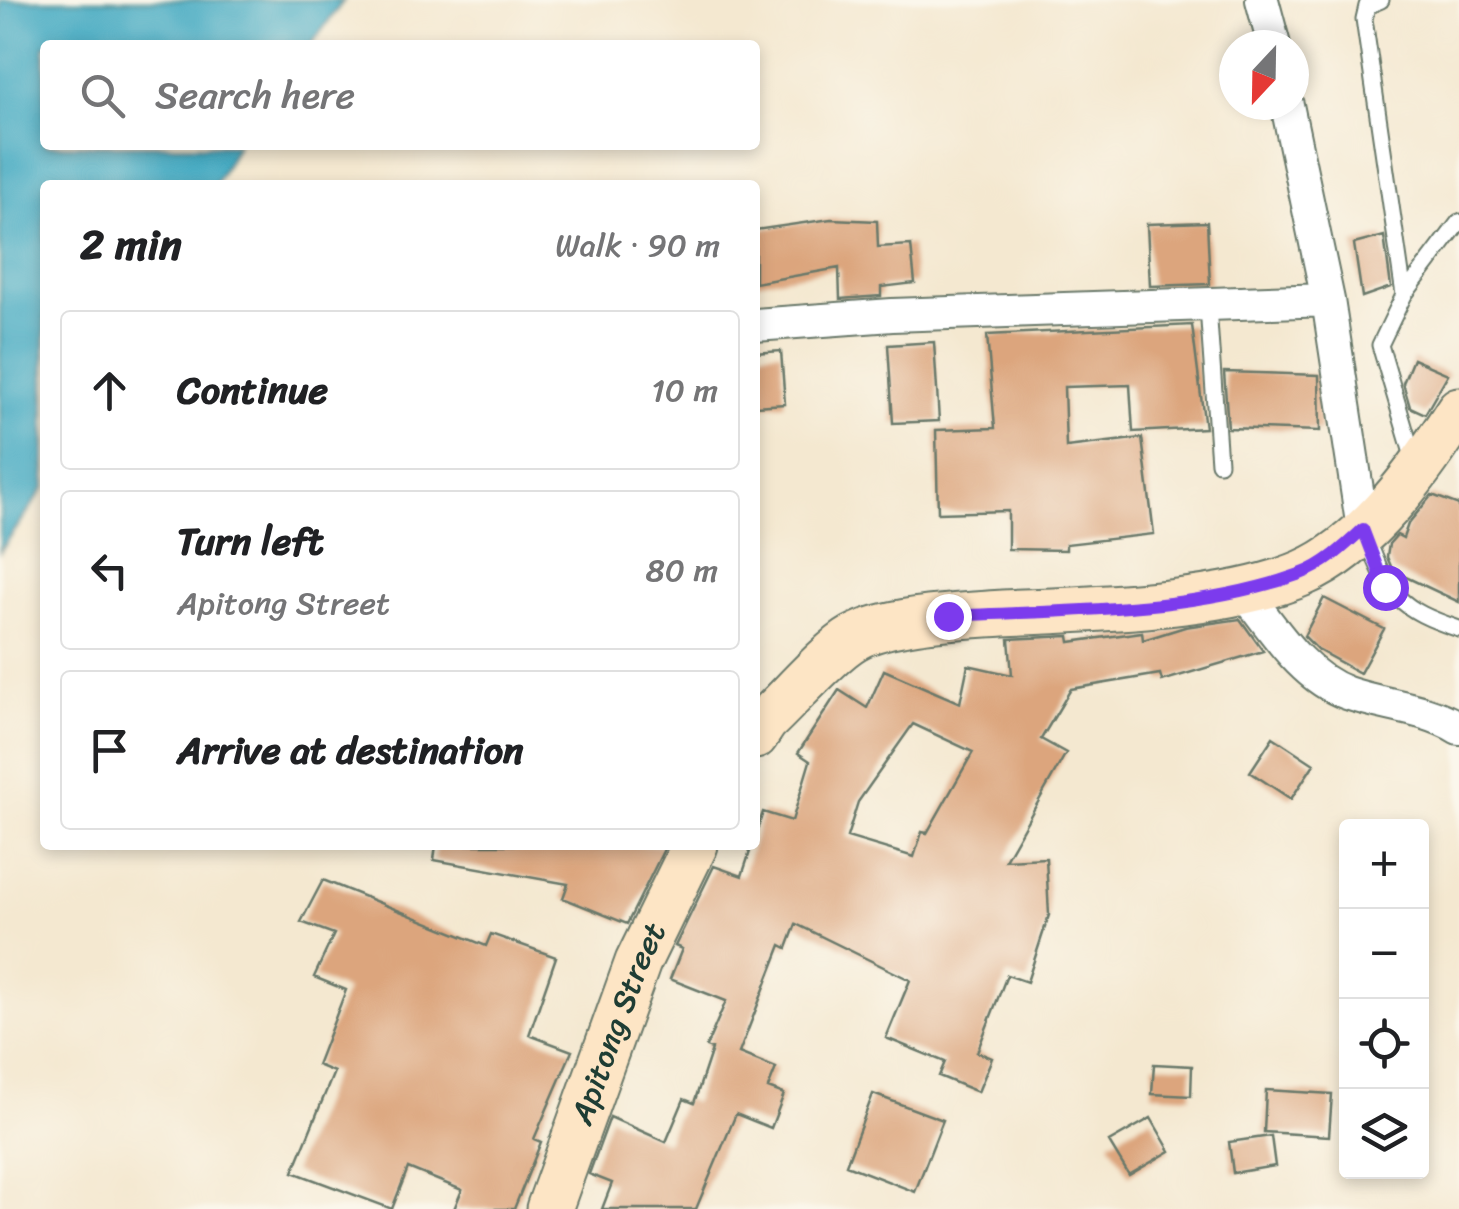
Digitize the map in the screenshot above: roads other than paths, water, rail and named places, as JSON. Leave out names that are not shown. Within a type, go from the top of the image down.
[{"type":"street","points":[[1262,0],[1270,30]]},
{"type":"street","points":[[1290,120],[1328,300],[1363,529]]},
{"type":"street","points":[[760,325],[892,315],[1328,300]]},
{"type":"street","points":[[760,728],[854,638],[948,616],[1098,610],[1242,589],[1303,573],[1337,553],[1363,529],[1417,468],[1459,410]]},
{"type":"street","points":[[1242,589],[1305,667],[1321,680],[1347,693],[1432,714],[1459,728]]},
{"type":"street","name":"Apitong Street","points":[[549,1209],[638,962],[693,850]]},
{"type":"lane","points":[[1381,0],[1366,6],[1364,19],[1404,295]]},
{"type":"lane","points":[[1417,468],[1380,344],[1404,295],[1459,222]]},
{"type":"lane","points":[[1208,307],[1220,464]]},
{"type":"lane","points":[[1363,529],[1385,587],[1408,609],[1459,629]]},
{"type":"water","points":[[0,0],[344,0],[315,40],[40,40],[40,150],[234,150],[218,180],[40,180],[40,494],[0,552]]}]
